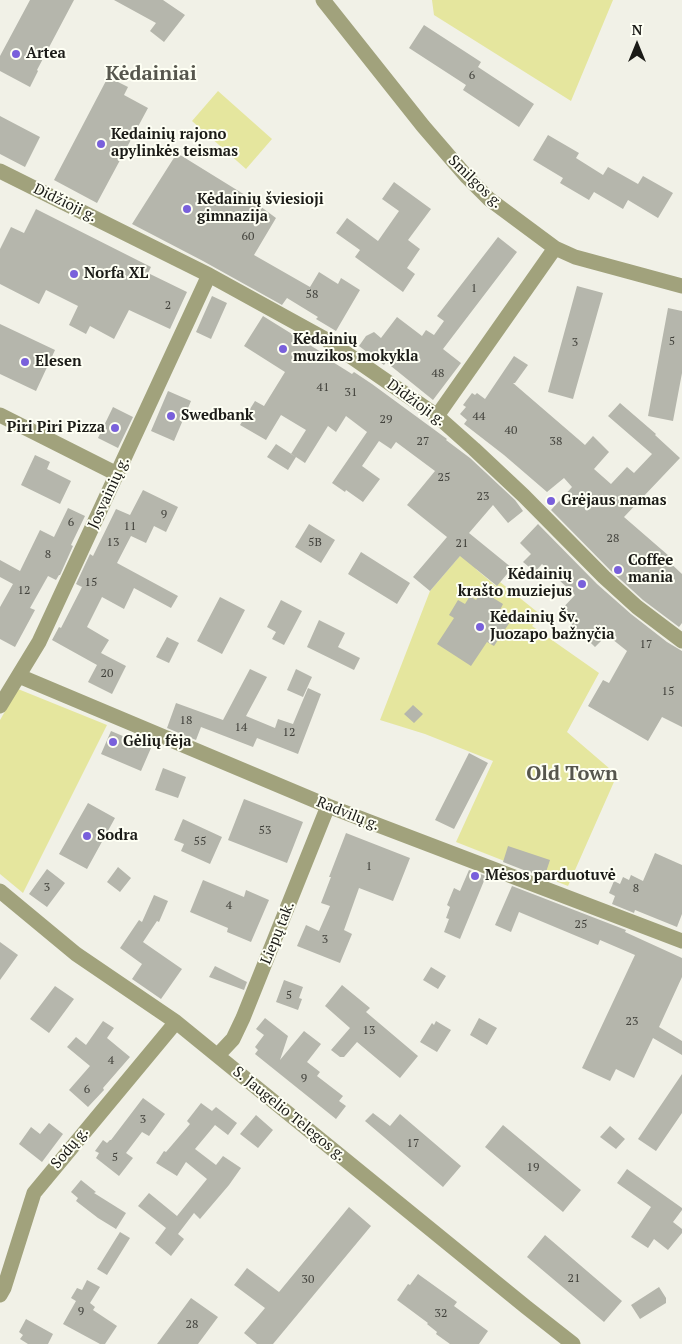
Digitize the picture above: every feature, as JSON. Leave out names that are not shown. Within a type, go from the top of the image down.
[{"type":"street","name":"Smilgos g.","points":[[323,0],[423,126],[467,177],[489,199],[555,248],[575,257],[682,286]]},
{"type":"street","name":"Didžioji g.","points":[[0,171],[209,275],[327,340],[437,416],[524,496],[604,577],[637,607],[682,641]]},
{"type":"street","points":[[437,416],[555,248]]},
{"type":"street","name":"Josvainių g.","points":[[0,706],[40,642],[209,275]]},
{"type":"street","points":[[0,415],[117,474]]},
{"type":"street","name":"Radvilų g.","points":[[19,676],[328,806],[682,941]]},
{"type":"street","name":"Liepų tak.","points":[[218,1055],[233,1039],[244,1018],[328,806]]},
{"type":"street","name":"S. Jaugelio Telegos g.","points":[[0,891],[76,954],[176,1022],[218,1055],[573,1344]]},
{"type":"street","name":"Sodų g.","points":[[0,1295],[4,1288],[34,1193],[176,1022]]},
{"type":"green space","points":[[432,0],[613,0],[571,101],[434,15]]},
{"type":"green space","points":[[218,91],[272,139],[246,169],[192,121]]},
{"type":"green space","points":[[464,551],[477,570],[496,586],[500,582],[541,615],[532,626],[599,673],[567,732],[617,775],[568,886],[456,842],[493,761],[425,734],[380,720],[430,591]]},
{"type":"green space","points":[[18,689],[107,725],[23,893],[0,874],[0,720]]},
{"type":"building","points":[[30,0],[74,0],[30,87],[0,71],[0,56]]},
{"type":"building","points":[[114,0],[163,0],[185,15],[164,42],[150,31],[156,23]]},
{"type":"building","points":[[424,25],[481,62],[478,67],[534,104],[519,127],[463,90],[466,85],[409,48]]},
{"type":"building","name":"Kedainių rajono apylinkės teismas","points":[[108,77],[128,87],[124,95],[148,108],[97,203],[54,180]]},
{"type":"building","points":[[0,116],[40,137],[25,167],[0,154]]},
{"type":"building","points":[[548,135],[579,153],[576,158],[603,175],[608,167],[638,184],[643,176],[673,193],[658,218],[628,200],[623,209],[594,192],[589,200],[560,183],[563,178],[533,160]]},
{"type":"building","points":[[177,153],[245,195],[276,218],[254,255],[310,287],[319,272],[338,284],[341,278],[360,290],[336,331],[316,319],[318,317],[287,298],[282,305],[132,224]]},
{"type":"building","points":[[394,182],[431,209],[408,240],[420,249],[407,268],[415,274],[403,292],[355,257],[360,250],[336,233],[347,218],[378,241],[399,211],[382,199]]},
{"type":"building","name":"Norfa XL","points":[[36,209],[151,267],[148,273],[187,292],[170,329],[129,310],[114,339],[90,326],[86,334],[69,325],[78,306],[46,290],[39,304],[0,284],[0,249],[11,227],[24,233]]},
{"type":"building","points":[[498,237],[517,252],[443,349],[461,363],[433,400],[386,362],[384,365],[359,346],[366,336],[374,332],[381,338],[397,317],[422,336],[426,330],[434,335],[444,321],[437,316]]},
{"type":"building","points":[[577,286],[603,293],[573,399],[548,392]]},
{"type":"building","points":[[212,296],[227,303],[211,339],[196,332]]},
{"type":"building","points":[[668,308],[682,311],[682,373],[673,421],[648,416]]},
{"type":"building","points":[[263,316],[321,352],[320,354],[352,374],[354,372],[372,384],[447,439],[515,500],[523,511],[508,523],[493,505],[469,533],[512,568],[497,586],[460,556],[430,591],[413,577],[447,537],[407,505],[435,471],[396,442],[391,449],[379,441],[362,466],[380,479],[363,502],[332,483],[367,432],[346,416],[336,432],[328,426],[305,463],[296,457],[288,470],[267,457],[276,444],[291,454],[306,430],[281,415],[266,440],[240,425],[255,401],[264,406],[285,372],[244,346]]},
{"type":"building","name":"Elesen","points":[[0,324],[55,350],[36,391],[0,374]]},
{"type":"building","points":[[514,356],[528,365],[515,383],[513,383],[585,445],[593,436],[609,452],[594,469],[611,484],[627,467],[634,473],[652,454],[608,416],[620,403],[680,458],[624,517],[669,556],[666,559],[682,574],[682,623],[679,627],[643,600],[610,570],[551,510],[572,487],[564,478],[547,492],[464,424],[467,420],[460,414],[466,407],[463,405],[472,393],[475,395],[477,393],[485,399]]},
{"type":"building","name":"Swedbank","points":[[168,391],[191,401],[174,441],[151,431]]},
{"type":"building","name":"Piri Piri Pizza","points":[[113,407],[133,417],[118,448],[98,438]]},
{"type":"building","points":[[35,455],[50,462],[47,469],[71,481],[60,504],[21,485]]},
{"type":"building","points":[[143,490],[178,507],[166,532],[154,526],[146,543],[131,536],[117,563],[178,596],[171,608],[134,588],[124,609],[102,597],[87,627],[109,640],[101,653],[126,666],[112,694],[88,682],[97,665],[52,640],[59,627],[61,628],[82,587],[76,584],[90,554],[93,556],[116,509],[130,515]]},
{"type":"building","points":[[68,508],[85,516],[71,545],[73,546],[60,575],[56,580],[48,576],[30,608],[35,610],[15,647],[0,639],[0,607],[13,584],[0,577],[0,560],[20,571],[40,530],[54,537]]},
{"type":"building","points":[[309,524],[335,540],[321,563],[295,547]]},
{"type":"building","points":[[538,524],[597,584],[631,614],[667,642],[682,651],[682,727],[662,717],[648,741],[588,706],[603,680],[609,683],[627,651],[607,635],[595,647],[559,612],[575,595],[542,564],[535,572],[523,562],[531,554],[520,543]]},
{"type":"building","points":[[361,552],[410,583],[397,604],[348,574]]},
{"type":"building","name":"Kėdainių Šv. Juozapo bažnyčia","points":[[482,591],[503,604],[498,614],[510,622],[494,646],[487,642],[471,666],[437,644],[454,618],[449,615],[458,600],[465,604],[470,596],[476,600]]},
{"type":"building","points":[[220,597],[245,610],[222,654],[197,641]]},
{"type":"building","points":[[281,600],[302,611],[284,645],[272,639],[276,632],[267,627]]},
{"type":"building","points":[[319,620],[345,633],[338,647],[360,658],[354,670],[307,647]]},
{"type":"building","points":[[167,637],[179,643],[169,663],[156,657]]},
{"type":"building","points":[[250,669],[267,677],[246,716],[275,728],[278,719],[293,724],[308,688],[321,694],[298,754],[257,738],[253,747],[201,727],[196,740],[167,728],[176,703],[223,720]]},
{"type":"building","points":[[296,669],[312,677],[303,697],[287,690]]},
{"type":"building","points":[[413,705],[423,714],[414,723],[404,714]]},
{"type":"building","points":[[111,731],[151,748],[141,771],[101,754]]},
{"type":"building","points":[[469,753],[488,763],[454,829],[435,820]]},
{"type":"building","points":[[163,768],[186,777],[178,798],[155,790]]},
{"type":"building","points":[[244,799],[303,822],[287,863],[228,840]]},
{"type":"building","name":"Sodra","points":[[88,803],[115,818],[87,869],[59,854]]},
{"type":"building","points":[[183,819],[222,837],[210,864],[181,851],[184,844],[174,840]]},
{"type":"building","points":[[346,833],[410,858],[393,901],[359,888],[344,930],[352,934],[340,963],[297,946],[306,925],[319,931],[330,906],[321,903]]},
{"type":"building","points":[[508,846],[550,860],[544,878],[503,862]]},
{"type":"building","points":[[655,853],[682,865],[682,914],[677,927],[635,910],[634,913],[612,904],[615,896],[609,893],[614,881],[620,884],[623,877],[629,880],[631,875],[643,881]]},
{"type":"building","points":[[118,867],[131,878],[120,892],[107,882]]},
{"type":"building","points":[[47,869],[65,883],[47,907],[29,894]]},
{"type":"building","points":[[469,870],[486,876],[460,939],[444,932],[449,919],[446,918],[450,907],[447,905],[454,888],[460,891]]},
{"type":"building","points":[[203,880],[244,897],[246,890],[269,900],[251,942],[227,932],[228,928],[190,912]]},
{"type":"building","points":[[512,886],[626,930],[625,932],[682,958],[682,977],[659,1027],[682,1041],[682,1055],[653,1038],[634,1078],[616,1069],[610,1081],[582,1068],[635,955],[600,940],[598,945],[519,912],[511,932],[495,925]]},
{"type":"building","points":[[154,895],[168,901],[159,922],[157,921],[143,942],[182,969],[161,999],[132,979],[142,964],[120,948],[139,920],[142,922]]},
{"type":"building","points":[[0,942],[18,955],[0,980]]},
{"type":"building","points":[[215,966],[247,982],[244,990],[209,977]]},
{"type":"building","points":[[431,967],[446,976],[438,989],[423,980]]},
{"type":"building","points":[[284,980],[303,987],[299,998],[302,999],[298,1010],[276,1002]]},
{"type":"building","points":[[342,985],[370,1008],[366,1012],[418,1056],[400,1078],[357,1042],[344,1057],[340,1057],[331,1050],[350,1028],[325,1006]]},
{"type":"building","points":[[55,986],[74,999],[49,1033],[30,1019]]},
{"type":"building","points":[[265,1018],[288,1036],[280,1060],[304,1031],[321,1044],[307,1062],[320,1072],[317,1076],[343,1096],[339,1101],[346,1106],[336,1119],[255,1054],[258,1050],[255,1047],[264,1035],[256,1029]]},
{"type":"building","points":[[479,1018],[497,1028],[487,1045],[470,1035]]},
{"type":"building","points":[[103,1021],[114,1028],[107,1038],[130,1057],[88,1107],[69,1090],[90,1066],[67,1047],[76,1037],[86,1045]]},
{"type":"building","points":[[436,1021],[451,1030],[437,1052],[420,1042],[432,1023],[434,1025]]},
{"type":"building","points":[[682,1074],[682,1113],[656,1151],[638,1139]]},
{"type":"building","points":[[143,1098],[165,1114],[149,1136],[142,1132],[126,1153],[133,1158],[119,1176],[96,1158],[99,1153],[95,1151],[103,1140],[107,1143],[111,1140]]},
{"type":"building","points":[[201,1103],[212,1111],[216,1107],[237,1123],[228,1135],[215,1125],[195,1149],[216,1165],[223,1156],[241,1168],[200,1219],[194,1213],[178,1234],[184,1239],[171,1256],[155,1243],[166,1228],[138,1206],[149,1193],[177,1216],[207,1179],[186,1162],[177,1176],[156,1163],[164,1151],[166,1152],[190,1124],[187,1121]]},
{"type":"building","points":[[373,1113],[390,1126],[400,1114],[461,1166],[443,1187],[365,1121]]},
{"type":"building","points":[[256,1115],[273,1130],[258,1148],[240,1134]]},
{"type":"building","points":[[49,1123],[63,1134],[42,1162],[19,1144],[31,1127],[40,1134]]},
{"type":"building","points":[[503,1125],[581,1190],[563,1212],[485,1147]]},
{"type":"building","points":[[610,1126],[625,1139],[616,1149],[600,1137]]},
{"type":"building","points":[[627,1169],[682,1208],[673,1222],[682,1229],[682,1233],[668,1250],[654,1239],[648,1248],[631,1237],[651,1207],[617,1183]]},
{"type":"building","points":[[81,1180],[96,1192],[94,1193],[126,1213],[116,1229],[76,1201],[78,1198],[71,1192]]},
{"type":"building","points":[[349,1207],[371,1226],[273,1344],[257,1344],[244,1333],[265,1308],[234,1285],[247,1268],[279,1292]]},
{"type":"building","points":[[120,1232],[130,1238],[107,1275],[97,1269]]},
{"type":"building","points":[[545,1235],[622,1301],[604,1322],[527,1257]]},
{"type":"building","points":[[418,1274],[457,1302],[454,1306],[488,1331],[479,1344],[450,1344],[436,1334],[437,1332],[428,1323],[397,1300]]},
{"type":"building","points":[[87,1280],[100,1287],[90,1303],[95,1307],[93,1310],[117,1326],[105,1344],[100,1344],[63,1324],[76,1301],[71,1298],[77,1288],[82,1290]]},
{"type":"building","points":[[659,1287],[666,1298],[666,1303],[640,1319],[631,1305]]},
{"type":"building","points":[[191,1298],[218,1317],[198,1344],[157,1344]]},
{"type":"building","points":[[26,1319],[53,1334],[48,1344],[28,1344],[20,1339],[23,1335],[19,1332]]},
{"type":"place","name":"Artea","points":[[16,54]]},
{"type":"place","name":"Kedainių rajono apylinkės teismas","points":[[101,144]]},
{"type":"place","name":"Kėdainių šviesioji gimnazija","points":[[187,209]]},
{"type":"place","name":"Norfa XL","points":[[74,274]]},
{"type":"place","name":"Kėdainių muzikos mokykla","points":[[283,349]]},
{"type":"place","name":"Elesen","points":[[25,362]]},
{"type":"place","name":"Swedbank","points":[[171,416]]},
{"type":"place","name":"Piri Piri Pizza","points":[[115,428]]},
{"type":"place","name":"Grėjaus namas","points":[[551,501]]},
{"type":"place","name":"Coffee mania","points":[[618,570]]},
{"type":"place","name":"Kėdainių krašto muziejus","points":[[582,584]]},
{"type":"place","name":"Kėdainių Šv. Juozapo bažnyčia","points":[[480,627]]},
{"type":"place","name":"Gėlių fėja","points":[[113,742]]},
{"type":"place","name":"Sodra","points":[[87,836]]},
{"type":"place","name":"Mėsos parduotuvė","points":[[475,876]]},
{"type":"district","name":"Kėdainiai","points":[[151,74]]},
{"type":"district","name":"Old Town","points":[[572,774]]}]
